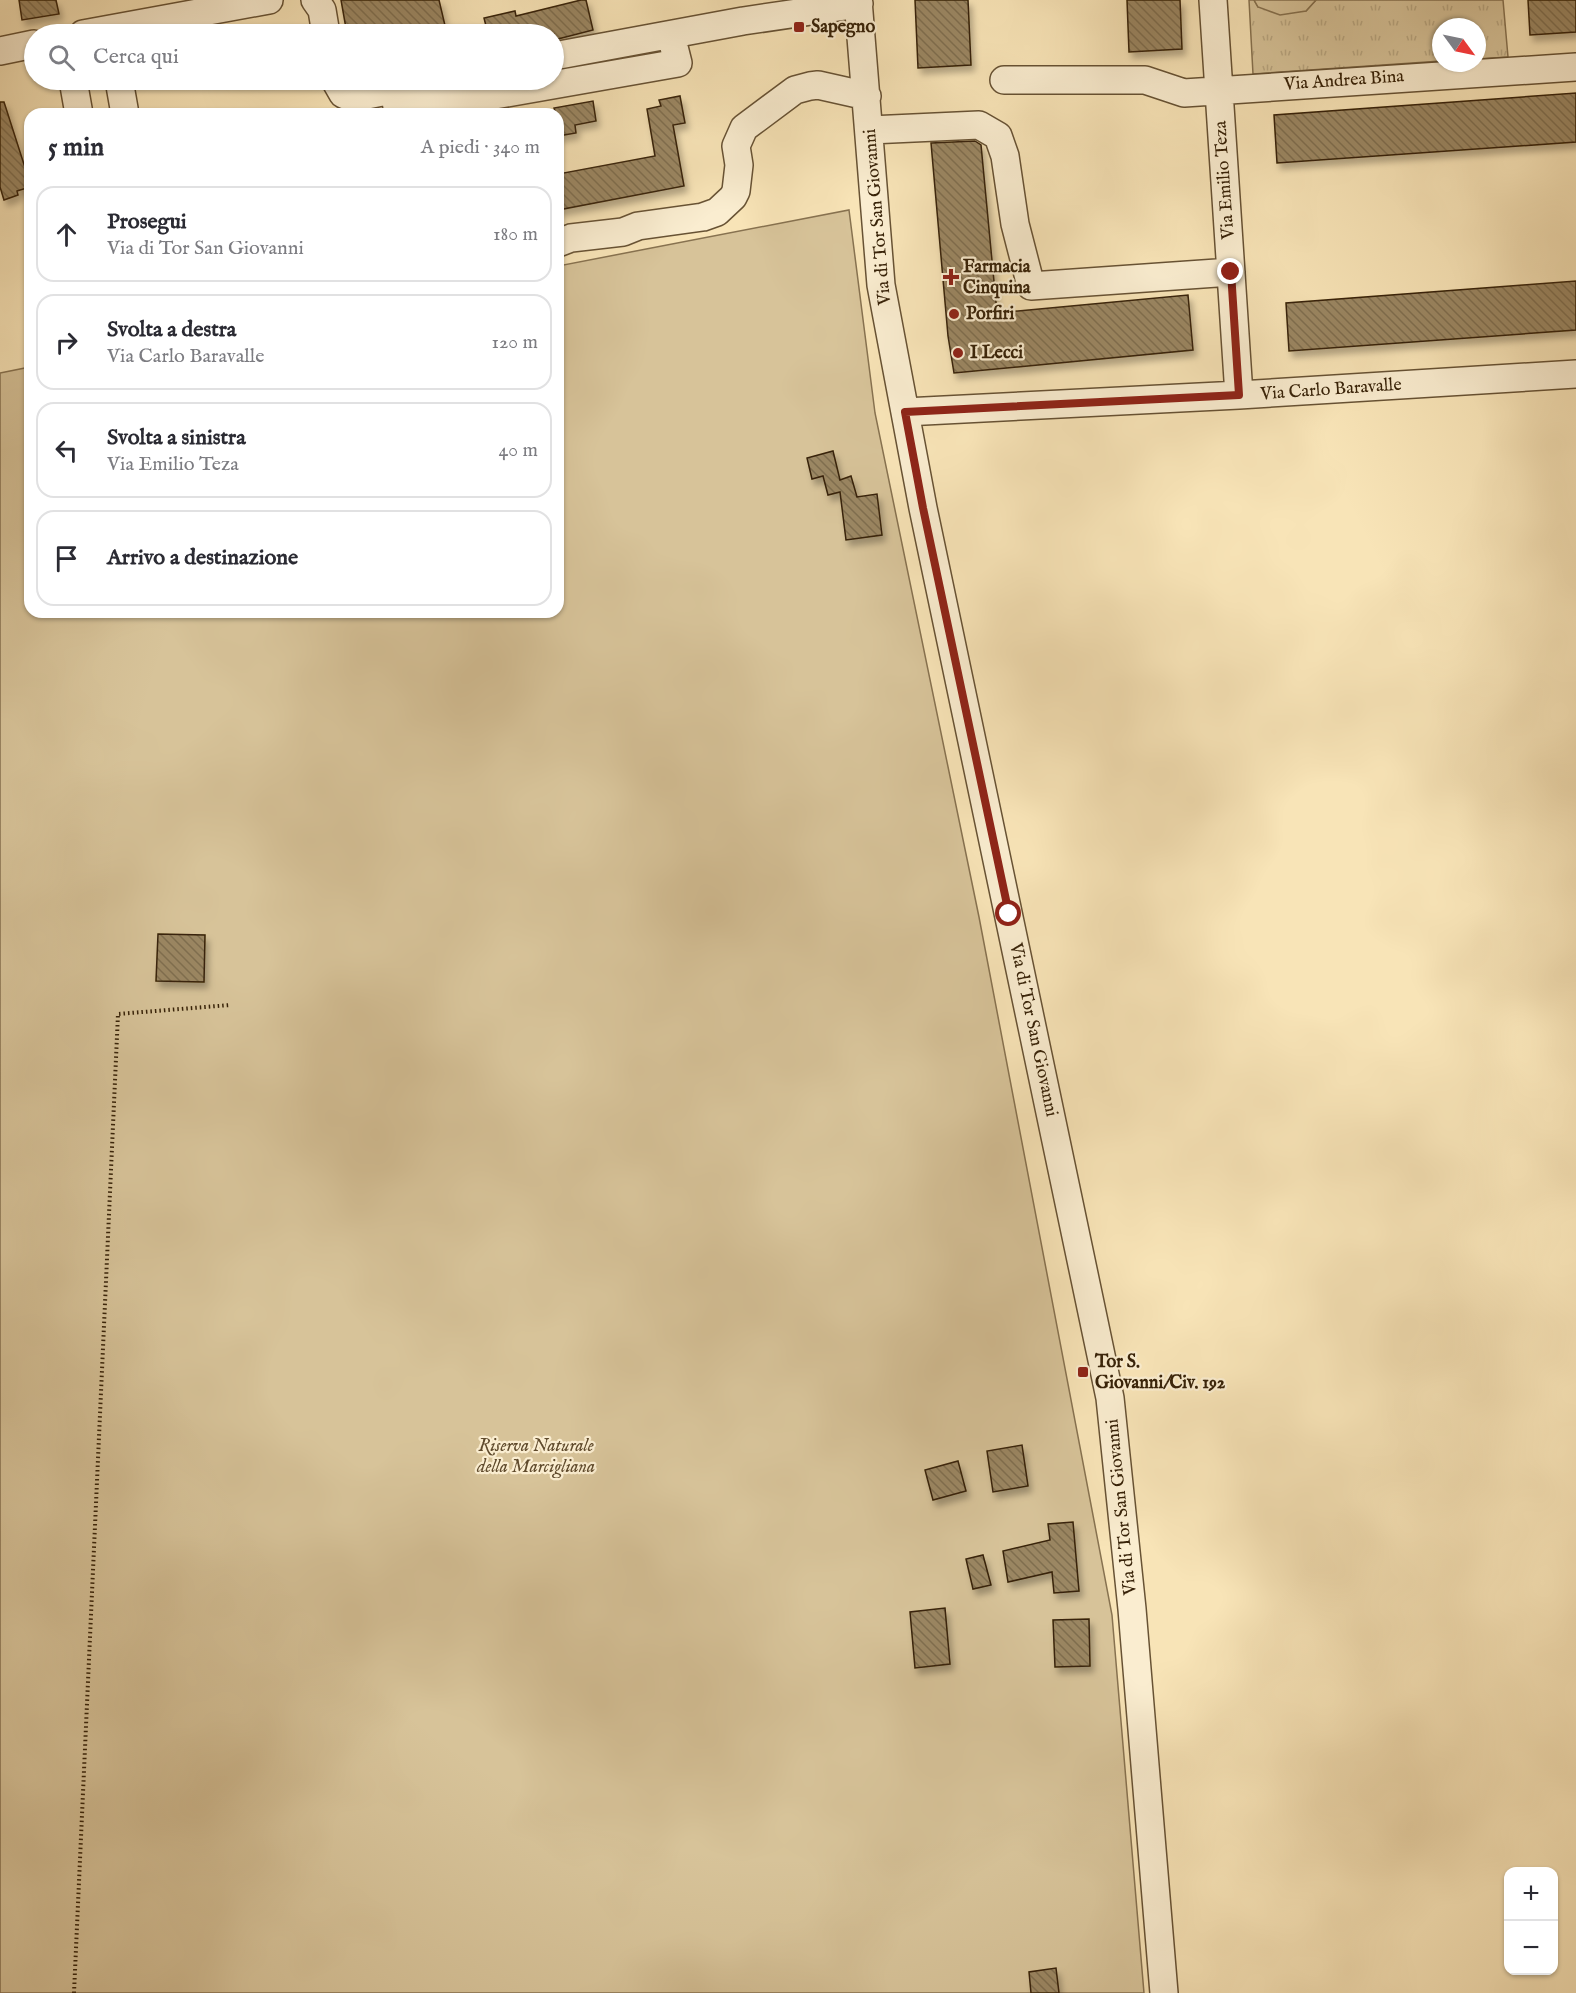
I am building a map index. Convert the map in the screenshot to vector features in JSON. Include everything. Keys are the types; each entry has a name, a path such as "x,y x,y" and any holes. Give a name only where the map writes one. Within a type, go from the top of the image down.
{"street":[{"path":"150,24 269,0"},
{"path":"315,0 322,10 324,24"},
{"name":"Via Emilio Teza","path":"1213,0 1239,395"},
{"path":"564,54 859,2"},
{"name":"Via di Tor San Giovanni","path":"859,2 881,285 923,508 1110,1398 1132,1609 1164,1993"},
{"path":"564,83 678,63 671,35"},
{"path":"0,51 24,46"},
{"name":"Via Andrea Bina","path":"1004,80 1145,80 1184,93 1576,67"},
{"path":"564,241 623,232 638,226 703,217 717,212 733,197 736,191 739,172 736,146 744,128 795,90 810,86 818,85 867,96"},
{"path":"75,90 78,108"},
{"path":"121,90 124,108"},
{"path":"341,90 343,94 352,98 394,90 397,108"},
{"path":"421,108 524,90"},
{"path":"870,130 979,125 998,136 1005,156 1015,224 1031,286 1231,272"},
{"name":"Via Carlo Baravalle","path":"905,412 1239,395 1576,374"}],"path":[{"path":"74,1993 118,1014 230,1005"}],"green space":[{"path":"1249,0 1254,0 1258,7 1306,11 1316,0 1503,0 1508,57 1486,58 1486,18 1432,18 1432,62 1253,74"},
{"path":"1254,0 1316,0 1306,11 1280,15 1258,7"},
{"name":"Riserva Naturale della Marcigliana","path":"849,210 875,413 979,917 1112,1615 1144,1993 0,1993 0,373 24,368 24,618 564,618 564,265"}],"building":[{"path":"19,0 56,0 59,14 22,20"},
{"path":"341,0 439,0 445,24 345,24"},
{"path":"586,0 593,30 564,37 564,24 486,24 484,18 515,11 516,16"},
{"path":"915,0 968,0 971,65 918,68"},
{"path":"1127,0 1180,0 1182,49 1129,52"},
{"path":"1528,0 1576,0 1576,32 1530,35"},
{"path":"1576,93 1576,142 1277,163 1274,115"},
{"path":"680,96 685,123 673,125 684,186 564,209 564,173 655,156 647,109 661,106 659,100"},
{"path":"593,101 596,121 575,125 576,133 564,135 564,108 554,108"},
{"path":"0,102 4,102 24,164 24,189 17,191 18,195 4,200 0,187"},
{"path":"975,141 981,145 997,313 1188,295 1193,350 954,373 948,336 931,143"},
{"path":"1576,281 1576,330 1289,351 1286,303"},
{"path":"833,451 840,480 851,476 857,497 877,494 882,535 846,540 840,492 828,495 823,476 812,479 807,458"},
{"path":"158,934 205,935 204,982 156,981"},
{"path":"1022,1445 1028,1486 993,1492 987,1451"},
{"path":"958,1461 966,1491 933,1500 925,1470"},
{"path":"1073,1522 1079,1591 1054,1593 1052,1572 1008,1582 1003,1551 1050,1540 1048,1524"},
{"path":"983,1555 991,1585 973,1589 966,1559"},
{"path":"945,1608 950,1664 915,1668 910,1612"},
{"path":"1089,1619 1090,1666 1055,1667 1053,1620"},
{"path":"1056,1968 1059,1993 1031,1993 1029,1972"}],"place":[{"name":"Sapegno","path":"799,27"},
{"name":"Farmacia Cinquina","path":"951,277"},
{"name":"Porfiri","path":"954,314"},
{"name":"I Lecci","path":"958,353"},
{"name":"Tor S. Giovanni/Civ. 192","path":"1083,1372"}],"route":[{"path":"1009,914 923,508 905,412 1239,395 1231,272"}]}
